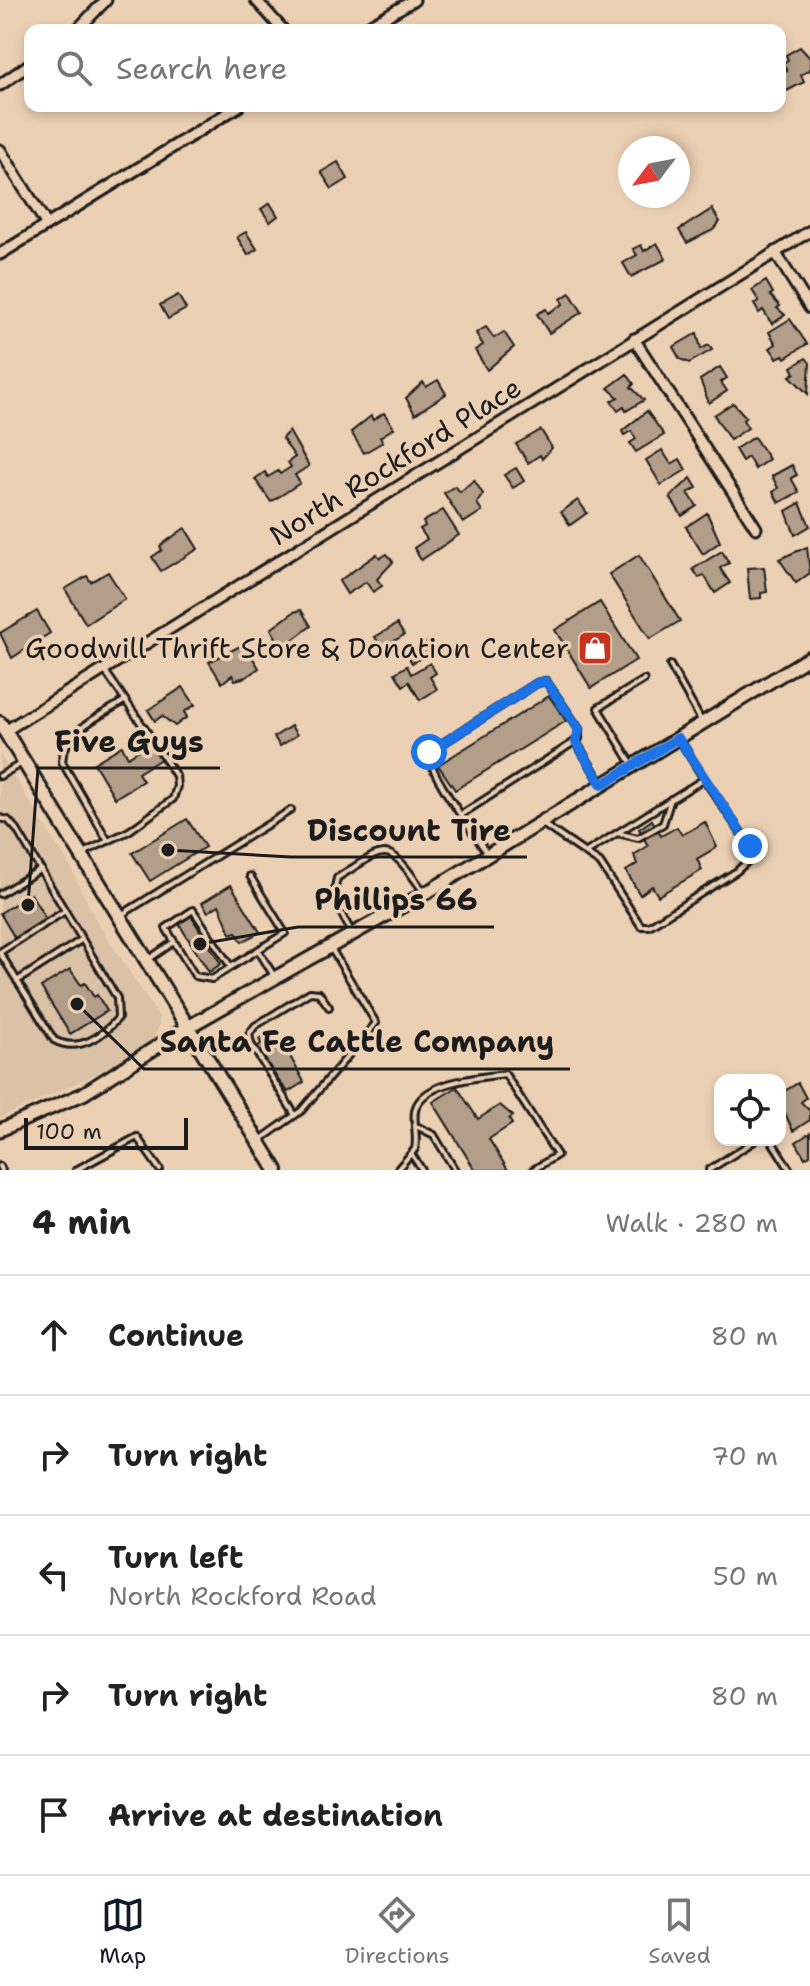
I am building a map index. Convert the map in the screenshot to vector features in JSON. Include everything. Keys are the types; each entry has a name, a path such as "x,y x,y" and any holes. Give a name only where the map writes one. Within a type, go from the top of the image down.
{"main road":[{"path":"3,727 276,1170"}],"street":[{"path":"83,24 106,0"},
{"path":"256,0 278,24"},
{"path":"372,24 414,0"},
{"path":"0,85 24,68"},
{"path":"0,254 229,112"},
{"path":"0,150 47,225"},
{"name":"North Rockford Place","path":"3,727 104,669 810,231"},
{"path":"775,252 810,308"},
{"path":"634,339 756,528"},
{"path":"0,1130 83,1094 188,1027 425,893 810,657"}],"lane":[{"path":"670,665 703,723"},
{"path":"81,854 129,831 173,799 177,786 176,776 104,669"},
{"path":"634,766 598,708 644,680"},
{"path":"488,855 431,764 428,758 432,748 542,681 550,684 579,729 576,742 602,785"},
{"path":"108,841 62,762 62,750 78,731 124,701"},
{"path":"540,823 600,863 641,926 649,926 750,859 750,846 678,738"},
{"path":"462,814 576,742"},
{"path":"0,776 24,761"},
{"path":"585,853 704,779"},
{"path":"617,833 638,838 663,824 671,799"},
{"path":"119,916 291,810"},
{"path":"0,818 8,820 17,830 41,869 65,911 120,1009 118,1018 97,1036 73,1046 54,1040 0,952 65,911"},
{"path":"353,934 336,903 333,891 337,878 379,852 391,852 400,858 425,893"},
{"path":"0,894 41,869"},
{"path":"231,967 193,910 166,928 195,976 212,979 285,933 250,876"},
{"path":"17,981 81,940"},
{"path":"147,960 174,942"},
{"path":"258,1142 295,1115 376,1023 330,947"},
{"path":"258,950 276,978"},
{"path":"295,1115 251,1044 249,1034 255,1026 310,992 319,993 329,1007"},
{"path":"397,1170 412,1155 415,1109 419,1102 450,1081 505,1074 557,1155 533,1170"},
{"path":"416,1126 434,1135 455,1170"},
{"path":"76,1170 137,1137 160,1170"},
{"path":"709,1170 747,1146"},
{"path":"775,1146 790,1170"},
{"path":"412,1155 422,1170"}],"shaded area":[{"path":"0,754 71,868 94,917 159,1017 159,1025 153,1041 98,1073 0,1118"}],"building":[{"path":"800,47 810,58 810,70 801,75 804,82 786,91 788,60 786,55"},
{"path":"338,162 348,179 332,189 321,172"},
{"path":"270,203 278,216 270,222 261,209"},
{"path":"712,209 720,222 713,230 687,243 679,230"},
{"path":"246,232 257,249 248,255 237,237"},
{"path":"657,243 666,259 631,277 623,263 637,255 633,249 641,245 644,251"},
{"path":"766,281 773,293 770,295 780,306 777,308 785,315 772,324 763,310 759,313 754,304 759,301 752,290"},
{"path":"570,293 582,312 549,333 537,314 546,309 548,313 563,304 561,299"},
{"path":"178,295 186,309 168,319 160,305"},
{"path":"790,319 807,344 785,358 783,355 777,358 770,348 776,344 769,332"},
{"path":"486,327 494,338 504,332 514,347 487,370 475,350 483,345 476,333"},
{"path":"697,333 701,349 709,345 712,350 689,363 680,359 673,347"},
{"path":"806,358 810,363 808,394 790,376 795,373 792,367"},
{"path":"720,367 727,378 721,382 727,391 709,403 700,380"},
{"path":"627,374 634,384 631,387 644,400 626,411 624,407 618,411 611,401 618,397 608,388"},
{"path":"438,380 446,394 415,414 406,398 423,382 426,387"},
{"path":"733,403 746,417 743,420 748,428 730,440 714,415"},
{"path":"647,411 664,435 636,452 630,443 636,439 631,431 624,435 622,431"},
{"path":"384,413 394,428 380,437 383,442 364,453 351,432 371,416 373,420"},
{"path":"541,430 552,448 542,459 540,455 528,463 516,444"},
{"path":"289,431 309,466 295,475 300,483 271,502 255,479 265,472 268,477 291,467 288,462 295,457 282,438"},
{"path":"754,437 769,459 755,469 748,457 742,461 735,449"},
{"path":"662,450 671,464 680,459 686,470 661,485 646,460"},
{"path":"792,465 797,475 791,478 799,492 779,503 773,492 778,488 772,476"},
{"path":"516,468 524,481 513,488 504,475"},
{"path":"691,478 697,488 688,493 697,506 682,516 670,497"},
{"path":"474,480 483,494 477,503 482,511 463,523 444,493 455,486 460,492"},
{"path":"578,500 587,513 570,525 561,512"},
{"path":"800,503 810,526 795,535 786,511"},
{"path":"443,510 459,535 421,560 414,548 427,539 420,529 425,526 423,522"},
{"path":"707,513 720,542 703,554 686,527"},
{"path":"185,528 198,549 161,571 152,557 162,550 160,546"},
{"path":"807,547 810,573 796,583 779,559"},
{"path":"722,551 729,563 720,568 730,583 715,593 704,575 699,578 693,569"},
{"path":"377,554 380,558 387,554 393,562 377,579 382,586 373,592 366,582 347,594 339,581"},
{"path":"639,555 680,621 650,639 609,574"},
{"path":"764,567 767,592 761,593 761,598 750,599 747,568"},
{"path":"108,572 125,599 86,624 65,589 87,576 91,582"},
{"path":"600,602 636,660 591,688 555,630"},
{"path":"301,610 311,626 282,648 271,629"},
{"path":"37,611 50,633 12,658 0,633"},
{"path":"397,624 404,635 382,648 375,637"},
{"path":"431,640 436,649 412,663 407,654"},
{"path":"244,644 259,668 235,680 232,675 222,683 209,662"},
{"path":"430,663 436,673 430,677 437,689 420,700 409,682 403,686 395,673 407,666 411,674"},
{"path":"183,687 195,705 184,712 187,717 175,726 162,716 155,721 148,710"},
{"path":"549,696 566,721 455,790 438,765"},
{"path":"291,726 297,735 280,746 274,737"},
{"path":"151,742 161,759 138,773 143,781 115,798 94,763 122,746 128,757"},
{"path":"187,819 205,847 150,881 132,853"},
{"path":"652,820 661,836 677,827 682,835 705,822 717,847 697,859 702,870 658,896 652,886 640,895 626,871 637,864 634,855 648,846 639,829"},
{"path":"231,885 260,932 242,942 236,932 231,934 219,905 208,912 202,903"},
{"path":"31,894 47,921 16,940 0,913"},
{"path":"191,916 221,964 209,972 179,924"},
{"path":"70,969 81,985 85,983 94,997 97,995 107,1011 70,1034 41,987"},
{"path":"268,1033 281,1047 284,1045 304,1082 288,1092 270,1071 257,1047 261,1044 259,1039"},
{"path":"798,1083 806,1098 801,1102 810,1111 810,1120 793,1131 786,1115 786,1090"},
{"path":"457,1087 478,1119 500,1105 513,1116 509,1119 512,1124 489,1139 508,1170 475,1170 433,1102"},
{"path":"810,1133 810,1155 805,1158 796,1142"}],"place":[{"name":"Goodwill Thrift Store & Donation Center","path":"595,648"},
{"name":"Discount Tire","path":"168,850"},
{"name":"Five Guys","path":"28,905"},
{"name":"Phillips 66","path":"200,944"},
{"name":"Santa Fe Cattle Company","path":"77,1004"}],"route":[{"path":"429,752 537,683 546,681 579,729 576,742 602,785 678,738 750,846"}]}
